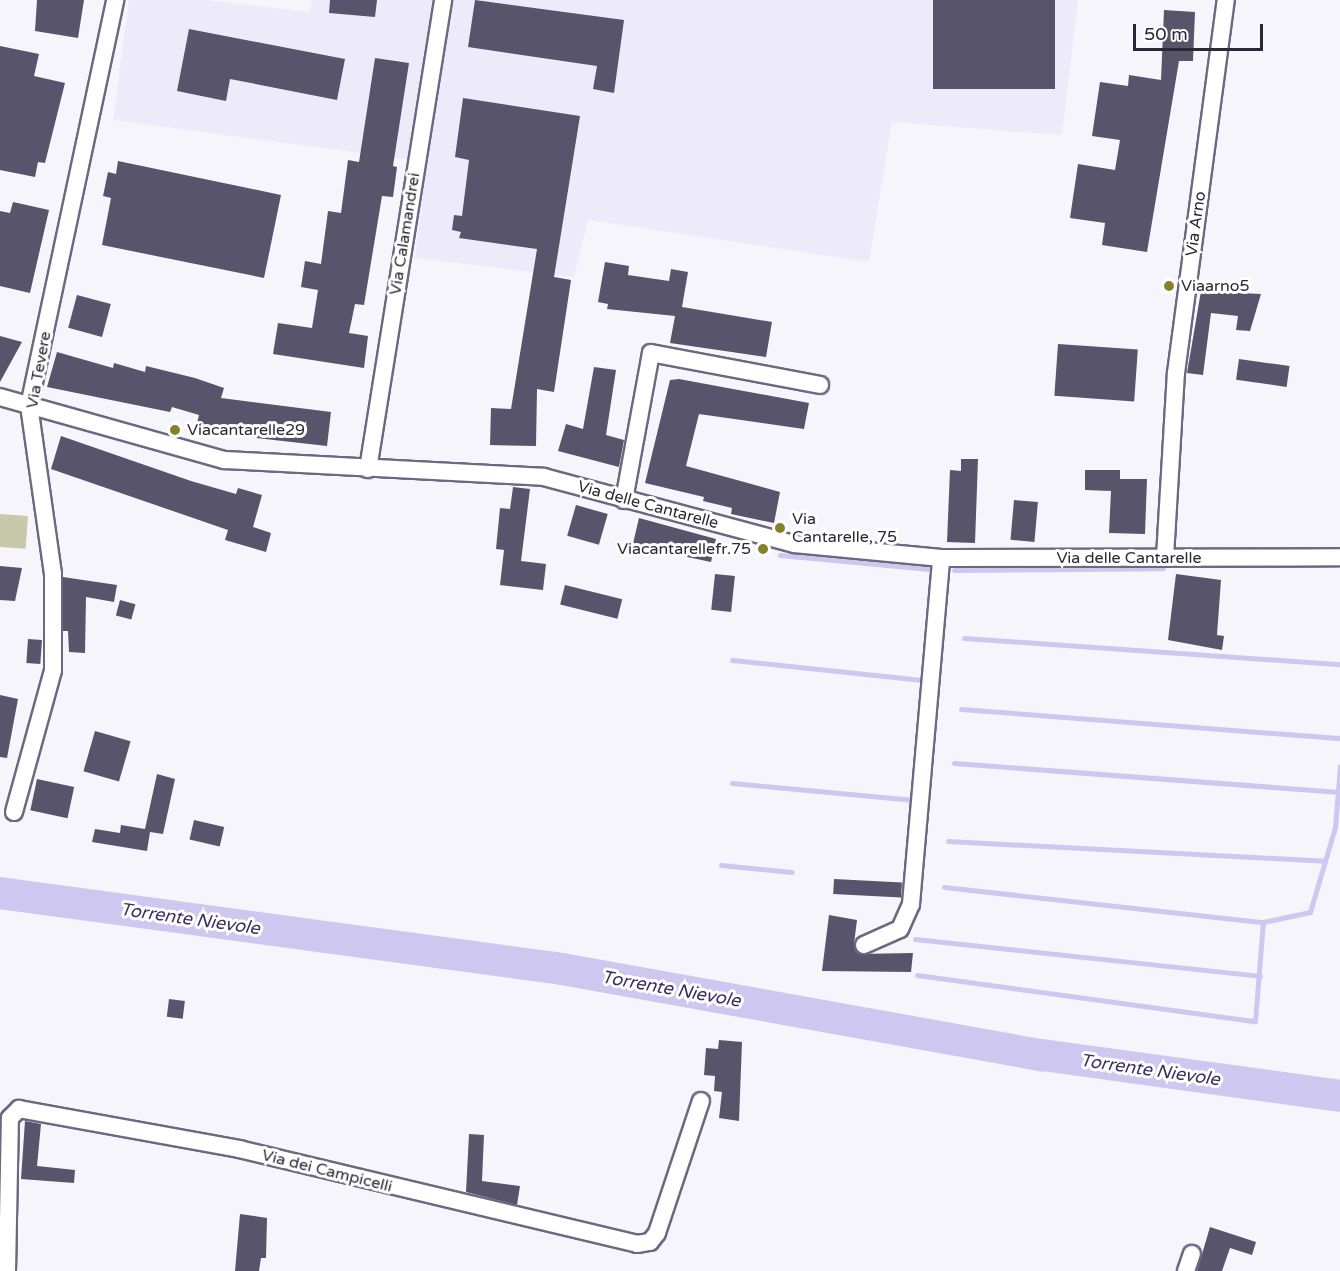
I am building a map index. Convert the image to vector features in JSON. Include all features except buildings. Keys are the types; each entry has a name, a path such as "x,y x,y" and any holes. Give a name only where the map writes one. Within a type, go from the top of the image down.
{"street":[{"name":"Via Tevere","path":"14,812 53,670 53,574 29,405 115,0"},
{"name":"Via Calamandrei","path":"368,469 443,0"},
{"name":"Via Arno","path":"1165,557 1176,373 1226,0"},
{"path":"624,500 651,353 820,385"},
{"name":"Via delle Cantarelle","path":"0,397 224,460 544,477 794,544 941,558 1340,557"},
{"path":"864,945 900,930 911,904 941,558"},
{"name":"Via dei Campicelli","path":"7,1271 10,1118 19,1109 239,1149 637,1244 650,1242 657,1233 700,1101"},
{"path":"1185,1271 1192,1254"}],"shaded area":[{"path":"129,0 206,0 310,12 312,0 1078,0 1062,135 892,122 869,262 588,220 574,277 415,258 427,162 113,120"}],"green space":[{"path":"0,514 28,516 26,549 0,547"}],"waterway":[{"path":"780,555 929,569"},
{"path":"954,570 1163,568"},
{"path":"964,638 1340,664"},
{"path":"732,660 922,680"},
{"path":"961,709 1340,738"},
{"path":"954,763 1336,792"},
{"path":"917,975 1255,1021 1263,922 1310,912 1335,827 1340,766"},
{"path":"732,783 914,800"},
{"path":"948,841 1324,861"},
{"path":"721,865 792,872"},
{"path":"944,887 1263,922"},
{"name":"Torrente Nievole","path":"0,893 562,969 1042,1055 1340,1096"},
{"path":"915,939 1260,976"}],"place":[{"name":"Viaarno5","path":"1169,286"},
{"name":"Viacantarelle29","path":"175,430"},
{"name":"Via Cantarelle, 75","path":"780,528"},
{"name":"Viacantarellefr.75","path":"763,549"}]}
